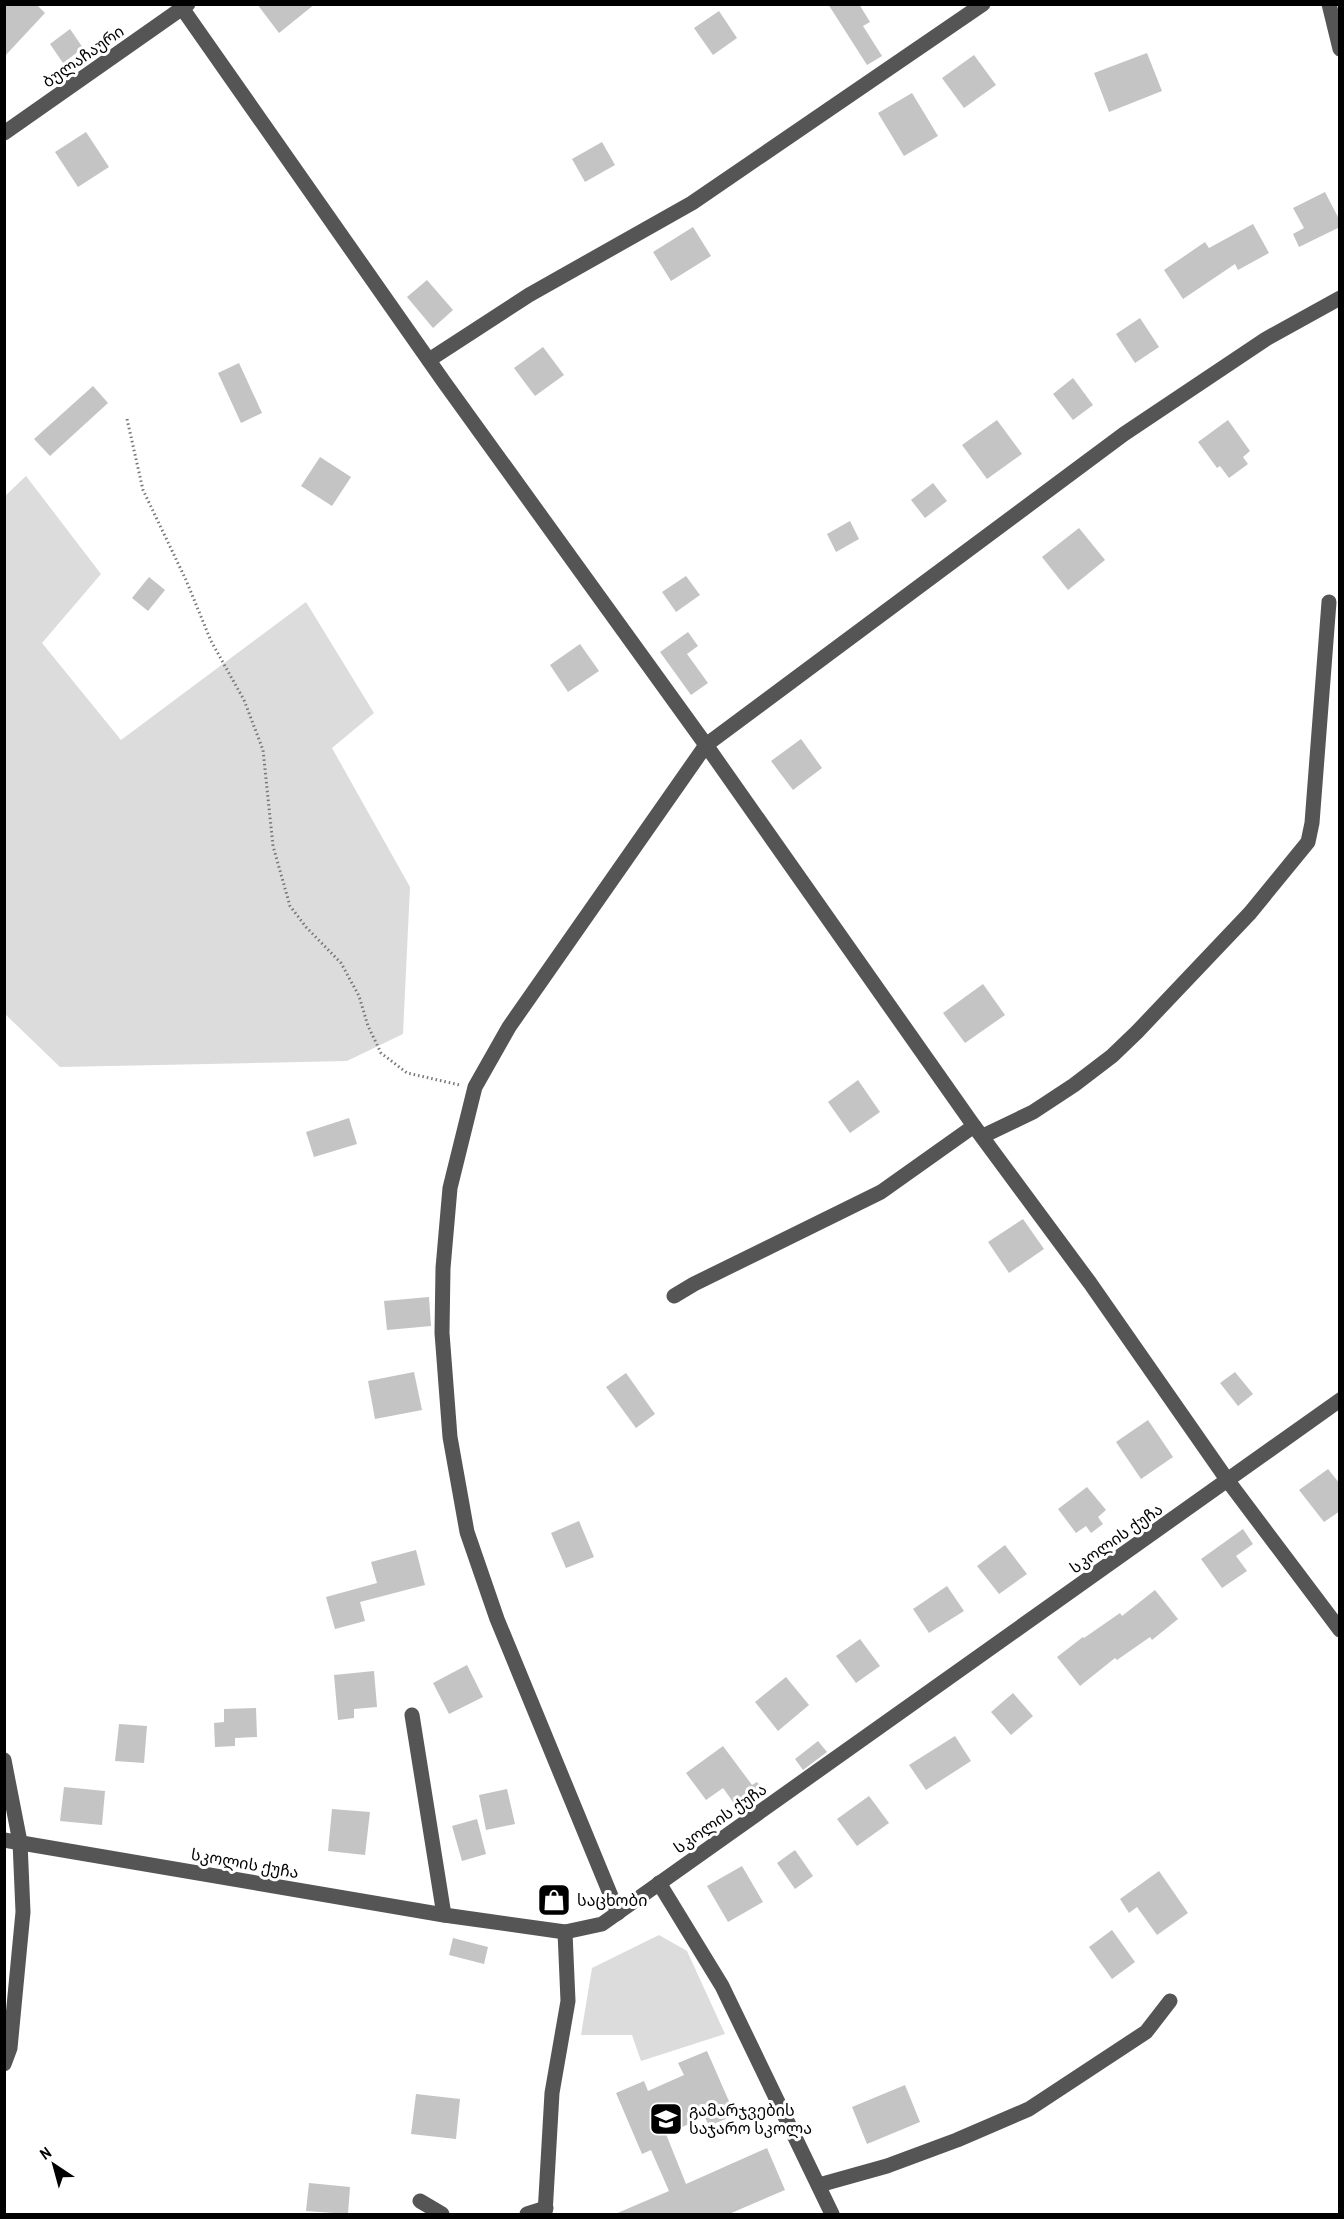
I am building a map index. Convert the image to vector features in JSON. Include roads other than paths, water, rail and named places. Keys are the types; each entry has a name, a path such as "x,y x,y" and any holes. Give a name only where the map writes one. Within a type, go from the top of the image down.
{"street":[{"path":"429,360 529,295 692,203 983,4"},
{"path":"1329,4 1340,49"},
{"path":"185,6 429,360 1090,1283 1228,1481 1340,1630"},
{"name":"ბულაჩაური","path":"4,133 185,6"},
{"path":"618,1913 497,1619 467,1532 450,1437 442,1333 443,1268 450,1188 476,1087 509,1027 706,745 1124,434 1266,339 1340,298"},
{"path":"674,1296 881,1192 979,1131 1032,1112 1074,1085 1112,1056 1250,913 1308,842 1312,823 1329,602"},
{"name":"სკოლის ქუჩა","path":"12,1841 444,1915 565,1932 602,1924 1340,1400"},
{"path":"412,1715 444,1915"},
{"path":"4,1760 12,1841 23,1912 10,2048 4,2064"},
{"path":"659,1883 722,1986 832,2214"},
{"path":"527,2214 545,2211 552,2093 568,2001 565,1932"},
{"path":"819,2185 957,2140 1029,2109 1146,2032 1170,2001"},
{"path":"420,2201 442,2214"}],"place":[{"name":"საცხობი","path":"554,1900"},
{"name":"გამარჯვების საჯარო სკოლა","path":"666,2119"}]}
